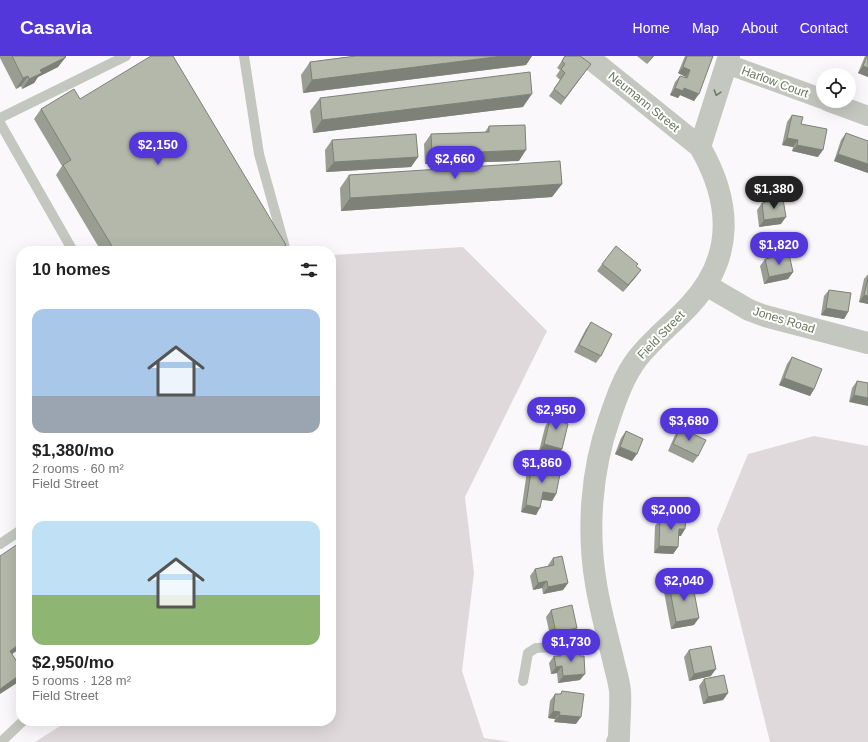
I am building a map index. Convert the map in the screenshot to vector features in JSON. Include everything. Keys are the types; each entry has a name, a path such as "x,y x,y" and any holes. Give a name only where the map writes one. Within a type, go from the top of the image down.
{"street":[{"name":"Neumann Street","path":"587,56 700,147"},
{"path":"700,147 728,60"},
{"name":"Harlow Court","path":"728,60 816,96"},
{"path":"846,108 868,116"},
{"name":"Field Street","path":"617,742 619,739 620,690 596,584 591,531 596,469 601,446 619,393 636,360 665,328 691,304 706,286 718,261 723,241 724,219 719,190 712,168 700,147"},
{"name":"Jones Road","path":"706,286 749,310 765,316 868,343"}],"lane":[{"path":"0,118 126,56"},
{"path":"244,56 259,154 285,246"},
{"path":"0,123 70,246"},
{"path":"0,544 16,533"},
{"path":"523,681 528,654 536,648 609,644"},
{"path":"1,742 18,726"}],"shaded area":[{"path":"463,247 547,331 465,497 474,573 462,671 484,738 512,742 35,742 60,726 336,726 336,255"},
{"path":"814,436 868,446 868,742 770,742 717,529 748,454"}],"building":[{"path":"12,56 66,57 40,70 42,73 29,79 28,76 23,78"},
{"path":"151,56 173,56 286,245 112,246 63,165 71,160 41,109 74,89 80,99"},
{"path":"356,56 503,56 312,80 310,62"},
{"path":"565,56 580,56 591,64 565,98 554,89 565,73 561,69 565,64 562,61"},
{"path":"687,56 713,56 699,94 684,88 683,91 675,88 680,76 687,78 690,70 683,67"},
{"path":"868,56 868,68 863,66"},
{"path":"530,72 532,94 322,120 320,98"},
{"path":"792,115 803,117 801,124 827,129 823,150 797,145 798,140 787,138"},
{"path":"525,125 526,150 432,154 431,134 489,132 489,126"},
{"path":"846,133 868,141 868,164 838,154"},
{"path":"416,134 418,157 334,162 332,140"},
{"path":"560,161 562,184 350,198 349,175"},
{"path":"783,199 786,217 764,220 762,203"},
{"path":"616,246 638,264 636,266 641,270 628,285 602,264"},
{"path":"789,254 793,272 769,277 765,259"},
{"path":"868,278 868,296 864,295"},
{"path":"829,290 851,293 848,312 826,308"},
{"path":"591,322 612,334 601,356 579,345"},
{"path":"792,357 822,369 814,389 784,378"},
{"path":"857,381 868,383 868,398 854,395"},
{"path":"555,408 563,411 560,421 568,424 562,449 544,444 550,420 552,419"},
{"path":"680,428 706,440 698,456 673,444"},
{"path":"626,431 643,439 637,454 620,447"},
{"path":"532,464 561,469 556,494 543,492 540,508 526,505"},
{"path":"668,516 686,517 685,529 679,529 678,547 659,546 660,519 667,520"},
{"path":"16,545 16,647 10,651 16,660 16,678 0,689 0,556"},
{"path":"562,556 568,583 548,587 547,581 538,583 535,569 554,565 553,558"},
{"path":"692,581 699,618 676,622 669,585"},
{"path":"572,605 577,628 556,633 551,610"},
{"path":"711,646 716,669 694,674 689,650"},
{"path":"580,649 580,656 584,656 585,674 563,676 562,666 556,667 554,656 561,656 560,651"},
{"path":"724,675 728,693 708,697 704,679"},
{"path":"562,691 584,694 581,717 559,715 560,712 553,711 555,694 561,694"}]}
